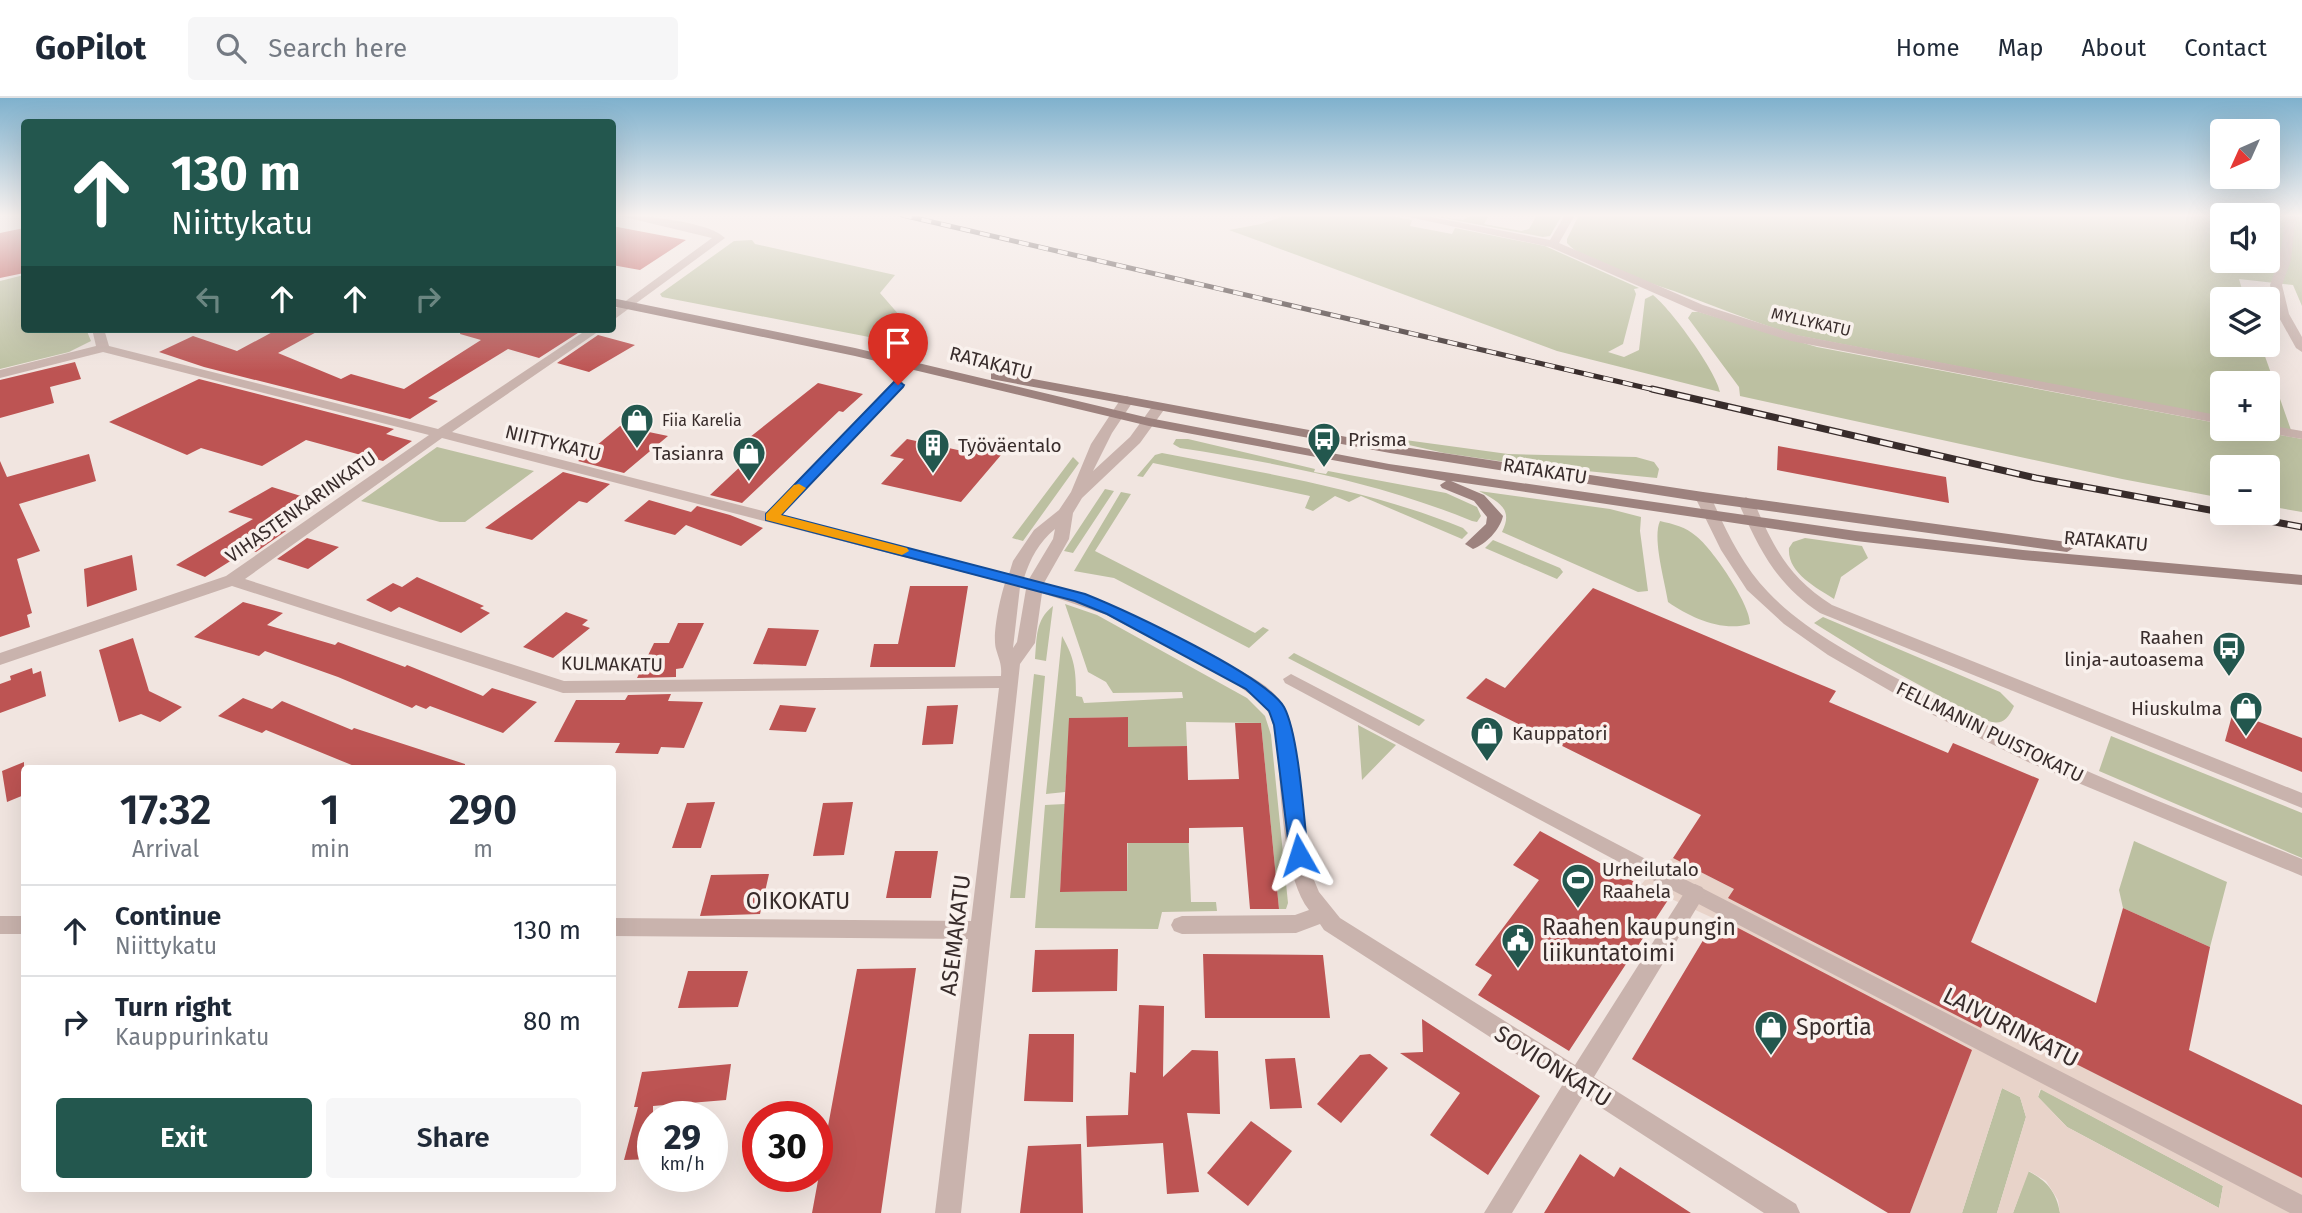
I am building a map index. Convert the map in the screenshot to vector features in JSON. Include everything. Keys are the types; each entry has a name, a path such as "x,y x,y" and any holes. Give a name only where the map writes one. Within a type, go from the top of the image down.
{"main road":[{"name":"RATAKATU","path":"616,303 855,352 1390,449 1703,497 2239,573"},
{"name":"RATAKATU","path":"855,352 1116,415 1356,463 1755,522 2023,555 2302,580"},
{"path":"1356,463 1462,489 1479,498 1495,516 1493,525 1474,544"}],"street":[{"path":"616,314 681,267"},
{"name":"MYLLYKATU","path":"1605,267 1663,293 1785,336 2210,418"},
{"path":"2282,267 2276,285 2283,314 2302,348"},
{"path":"0,374 103,348 99,333"},
{"name":"VIHASTENKARINKATU","path":"0,659 232,580 438,435 590,333"},
{"name":"NIITTYKATU","path":"103,348 1013,580 1080,598 1113,611 1252,685 1270,700 1280,717 1285,736 1301,873 1310,896 1322,914"},
{"path":"771,517 898,385"},
{"name":"ASEMAKATU","path":"948,1213 1010,673 1003,648 1013,580 1021,561 1040,533 1065,513 1076,495 1088,460 1126,400"},
{"name":"ASEMAKATU","path":"1076,495 1135,440 1160,407"},
{"path":"2280,431 2302,435"},
{"name":"FELLMANIN PUISTOKATU","path":"1703,497 1724,545 1762,595 1792,622 1854,663 1953,718 2026,753 2302,868"},
{"path":"1746,502 1782,575 1803,594 1826,609 2302,801"},
{"name":"ASEMAKATU","path":"1010,673 1026,643 1035,586 1061,539 1065,513"},
{"name":"KULMAKATU","path":"232,580 563,687 1010,673"},
{"name":"LAIVURINKATU","path":"1291,679 1695,893 2302,1207"},
{"path":"1497,1213 1580,1083 1695,893"},
{"path":"1182,925 1296,924 1322,914"},
{"name":"SOVIONKATU","path":"1322,914 1341,932 1787,1213"},
{"path":"0,925 21,925"},
{"name":"OIKOKATU","path":"616,927 936,928 982,931"}],"green space":[{"path":"698,267 859,267 895,275 880,293 907,324 900,343 662,297 660,294"},
{"path":"1329,267 1592,267 1639,288 1634,289 1636,294 1623,344 1608,352 1624,357 1639,350 1645,299 1653,295 1692,341 1717,382 1720,392 1557,351"},
{"path":"1607,267 2210,267 2210,273 2280,273 2280,267 2302,267 2302,306 2293,285 2239,279 2241,287 2210,287 2210,357 2265,357 2270,371 2210,371 2210,415 1795,335"},
{"path":"21,276 21,333 88,333 91,341 69,352 0,369 0,281"},
{"path":"1692,312 1699,312 1817,347 2210,422 2210,441 2280,441 2280,435 2302,439 2302,512 2280,508 2280,455 2210,455 2210,496 1740,396 1739,387 1688,318"},
{"path":"2280,399 2291,430 2280,428"},
{"path":"1361,434 1508,454 1636,457 1654,462 1659,469 1657,478 1526,465 1444,453"},
{"path":"1176,439 1188,439 1315,469 1314,472 1326,474 1328,471 1446,493 1477,507 1481,516 1477,522 1472,521 1365,485 1254,460 1180,448 1173,444"},
{"path":"437,447 534,471 465,522 440,522 361,501"},
{"path":"1162,453 1352,492 1427,514 1463,528 1468,533 1462,539 1361,496 1349,502 1335,496 1313,511 1305,508 1310,496 1153,463 1143,477 1137,476 1155,455"},
{"path":"1073,457 1079,463 1023,541 1012,538"},
{"path":"1105,489 1114,491 1073,553 1064,551"},
{"path":"1479,491 1610,509 1641,517 1640,531 1648,591 1638,592 1502,532 1505,511 1498,502"},
{"path":"1121,492 1131,494 1095,551 1255,633 1263,627 1269,630 1249,648 1114,578 1074,571"},
{"path":"1660,521 1684,528 1703,542 1738,591 1749,615 1750,624 1718,625 1668,602 1658,549"},
{"path":"1805,538 1862,546 1868,558 1841,577 1834,599 1811,584 1793,565 1789,548 1793,542"},
{"path":"1493,540 1560,568 1563,572 1557,579 1485,548"},
{"path":"1065,604 1097,615 1247,698 1265,716 1271,735 1288,903 1286,909 1279,909 1261,723 1186,722 1187,746 1166,747 1128,793 1128,717 1070,718 1065,792 1046,794 1062,636 1074,665 1076,696 1082,697 1084,703 1183,698 1182,692 1113,693 1106,682 1088,672"},
{"path":"1053,606 1046,661 1035,659 1040,623"},
{"path":"1823,617 2000,692 2014,706 2002,722 1982,719 1875,661 1814,623"},
{"path":"1294,653 1425,720 1419,726 1288,658"},
{"path":"1034,674 1045,676 1025,898 1010,898"},
{"path":"1358,725 1396,745 1362,780"},
{"path":"2111,736 2302,813 2302,858 2099,771"},
{"path":"1065,804 1060,892 1127,891 1128,804 1188,828 1191,902 1216,902 1217,911 1162,912 1158,929 1035,928 1045,805"},
{"path":"2134,841 2227,882 2210,947 2123,908 2119,890"},
{"path":"2002,1088 2020,1097 2026,1117 1997,1213 1962,1213"},
{"path":"2041,1089 2223,1186 2219,1208 2067,1127 2038,1097"},
{"path":"2028,1171 2050,1188 2060,1213 2013,1213"}],"shaded area":[{"path":"1673,858 2302,1178 2302,1213 2060,1213 2058,1200 2046,1181 2029,1171 2013,1213 1997,1213 2026,1117 2020,1097 2002,1088 1962,1213 1910,1213 1970,1055 1715,919 1641,885 1652,871","holes":["2040,1089 2223,1186 2219,1208 2067,1127 2038,1097"]}],"building":[{"path":"0,267 21,267 21,274 0,278"},
{"path":"623,267 645,267 640,270"},
{"path":"271,333 315,333 278,353 341,379 351,374 404,389 481,340 460,333 578,333 539,358 508,349 428,398 438,401 410,419 204,367 159,352 193,336 237,351"},
{"path":"598,335 635,345 589,372 557,363"},
{"path":"75,362 81,379 50,387 54,403 0,418 0,380"},
{"path":"199,379 394,429 386,434 412,441 383,461 306,440 262,466 201,448 187,455 109,422"},
{"path":"818,383 863,394 843,412 839,411 742,503 710,495 759,449 740,445"},
{"path":"620,426 668,436 624,473 578,461"},
{"name":"Työväentalo","path":"907,439 967,452 976,441 1007,448 961,502 881,484 904,459 890,456"},
{"path":"1778,446 1946,477 1949,503 1777,470"},
{"path":"89,454 96,481 19,504 40,551 17,559 32,613 27,615 30,627 0,637 0,461 7,477"},
{"path":"563,472 610,484 587,503 579,501 532,540 485,528"},
{"path":"272,487 320,502 279,529 286,531 256,552 248,550 205,577 176,565 253,519 228,512"},
{"path":"649,500 691,512 697,506 763,528 741,546 686,525 675,535 624,521"},
{"path":"307,538 339,547 308,569 277,559"},
{"path":"132,555 137,590 87,607 84,569"},
{"path":"417,577 484,606 480,608 490,613 461,633 399,607 391,612 366,600 393,583 402,587"},
{"path":"910,586 968,586 955,667 870,667 874,644 898,644"},
{"path":"1593,588 1836,691 1829,702 1948,753 1953,743 2039,779 1971,942 2096,1003 2123,908 2210,947 2189,1050 2302,1105 2302,1178 1985,1018 1981,1028 1728,898 1734,889 1673,858 1701,815 1466,698 1486,678 1505,688"},
{"path":"243,602 283,613 267,625 335,645 338,642 405,667 407,665 483,696 492,688 537,702 503,733 430,706 426,709 416,705 412,708 338,677 265,651 259,656 194,637"},
{"path":"566,612 588,620 582,625 590,628 553,658 523,647"},
{"path":"678,623 704,623 683,668 676,669 676,677 637,678 654,643 669,643"},
{"path":"768,628 819,630 806,666 753,664"},
{"path":"133,638 149,691 182,707 160,722 141,714 119,722 99,650"},
{"path":"32,668 33,674 41,671 46,696 0,713 0,684 11,680 10,676"},
{"path":"671,694 668,701 703,702 684,748 661,747 658,754 615,753 620,743 554,742 576,700 625,700 628,695"},
{"path":"243,698 272,709 282,701 352,730 354,728 465,765 352,765 266,730 262,733 218,716"},
{"path":"780,705 816,708 806,732 769,730"},
{"path":"958,705 953,744 922,745 927,706"},
{"path":"2233,712 2302,738 2302,772 2225,741"},
{"path":"1128,717 1128,747 1187,746 1188,780 1239,779 1235,723 1261,723 1279,909 1250,909 1243,827 1189,828 1189,843 1127,843 1127,891 1060,892 1069,718"},
{"path":"24,762 24,765 21,765 21,796 7,802 2,771"},
{"path":"715,802 701,848 672,848 687,803"},
{"path":"853,802 844,855 813,856 823,803"},
{"path":"1540,831 1668,900 1569,1051 1478,995 1492,975 1475,965 1539,880 1513,865"},
{"path":"895,851 938,851 931,898 886,898"},
{"path":"769,874 760,914 700,916 711,875"},
{"path":"1717,917 1972,1050 1910,1213 1888,1213 1632,1059"},
{"path":"1118,949 1117,991 1032,992 1035,950"},
{"path":"1203,954 1323,955 1330,1018 1205,1018"},
{"path":"916,968 881,1213 812,1213 816,1192 833,1192 833,1101 857,969"},
{"path":"688,971 748,971 738,1007 678,1008"},
{"path":"1139,1005 1164,1006 1163,1077 1192,1050 1218,1051 1220,1114 1187,1113 1199,1192 1167,1194 1163,1143 1087,1147 1086,1116 1128,1115 1130,1072 1136,1073"},
{"path":"1422,1019 1540,1096 1488,1175 1430,1135 1460,1093 1400,1053 1423,1052"},
{"path":"1029,1034 1074,1034 1073,1102 1024,1101"},
{"path":"1370,1054 1388,1068 1341,1123 1317,1104 1360,1055"},
{"path":"1295,1058 1302,1108 1270,1109 1265,1059"},
{"path":"731,1064 726,1100 637,1101 637,1107 634,1107 642,1072"},
{"path":"637,1111 637,1160 624,1160"},
{"path":"1251,1121 1292,1151 1248,1206 1207,1173"},
{"path":"1081,1144 1083,1213 1020,1213 1028,1146"},
{"path":"1580,1154 1614,1177 1620,1167 1691,1213 1544,1213"}],"railway":[{"path":"1126,267 1659,391"},
{"path":"1652,389 2036,478 2302,527"}],"slow traffic":[{"path":"799,488 771,517 902,551"}],"place":[{"name":"Fiia Karelia","path":"637,450"},
{"name":"Prisma","path":"1324,469"},
{"name":"Työväentalo","path":"933,475"},
{"name":"Tasianra","path":"749,483"},
{"name":"Raahen linja-autoasema","path":"2229,678"},
{"name":"Hiuskulma","path":"2246,738"},
{"name":"Kauppatori","path":"1487,763"},
{"name":"Urheilutalo Raahela","path":"1578,910"},
{"name":"Raahen kaupungin liikuntatoimi","path":"1518,970"},
{"name":"Sportia","path":"1771,1057"}],"route":[{"path":"898,385 771,517 1096,603 1252,685 1276,708 1283,725 1299,855"}]}
